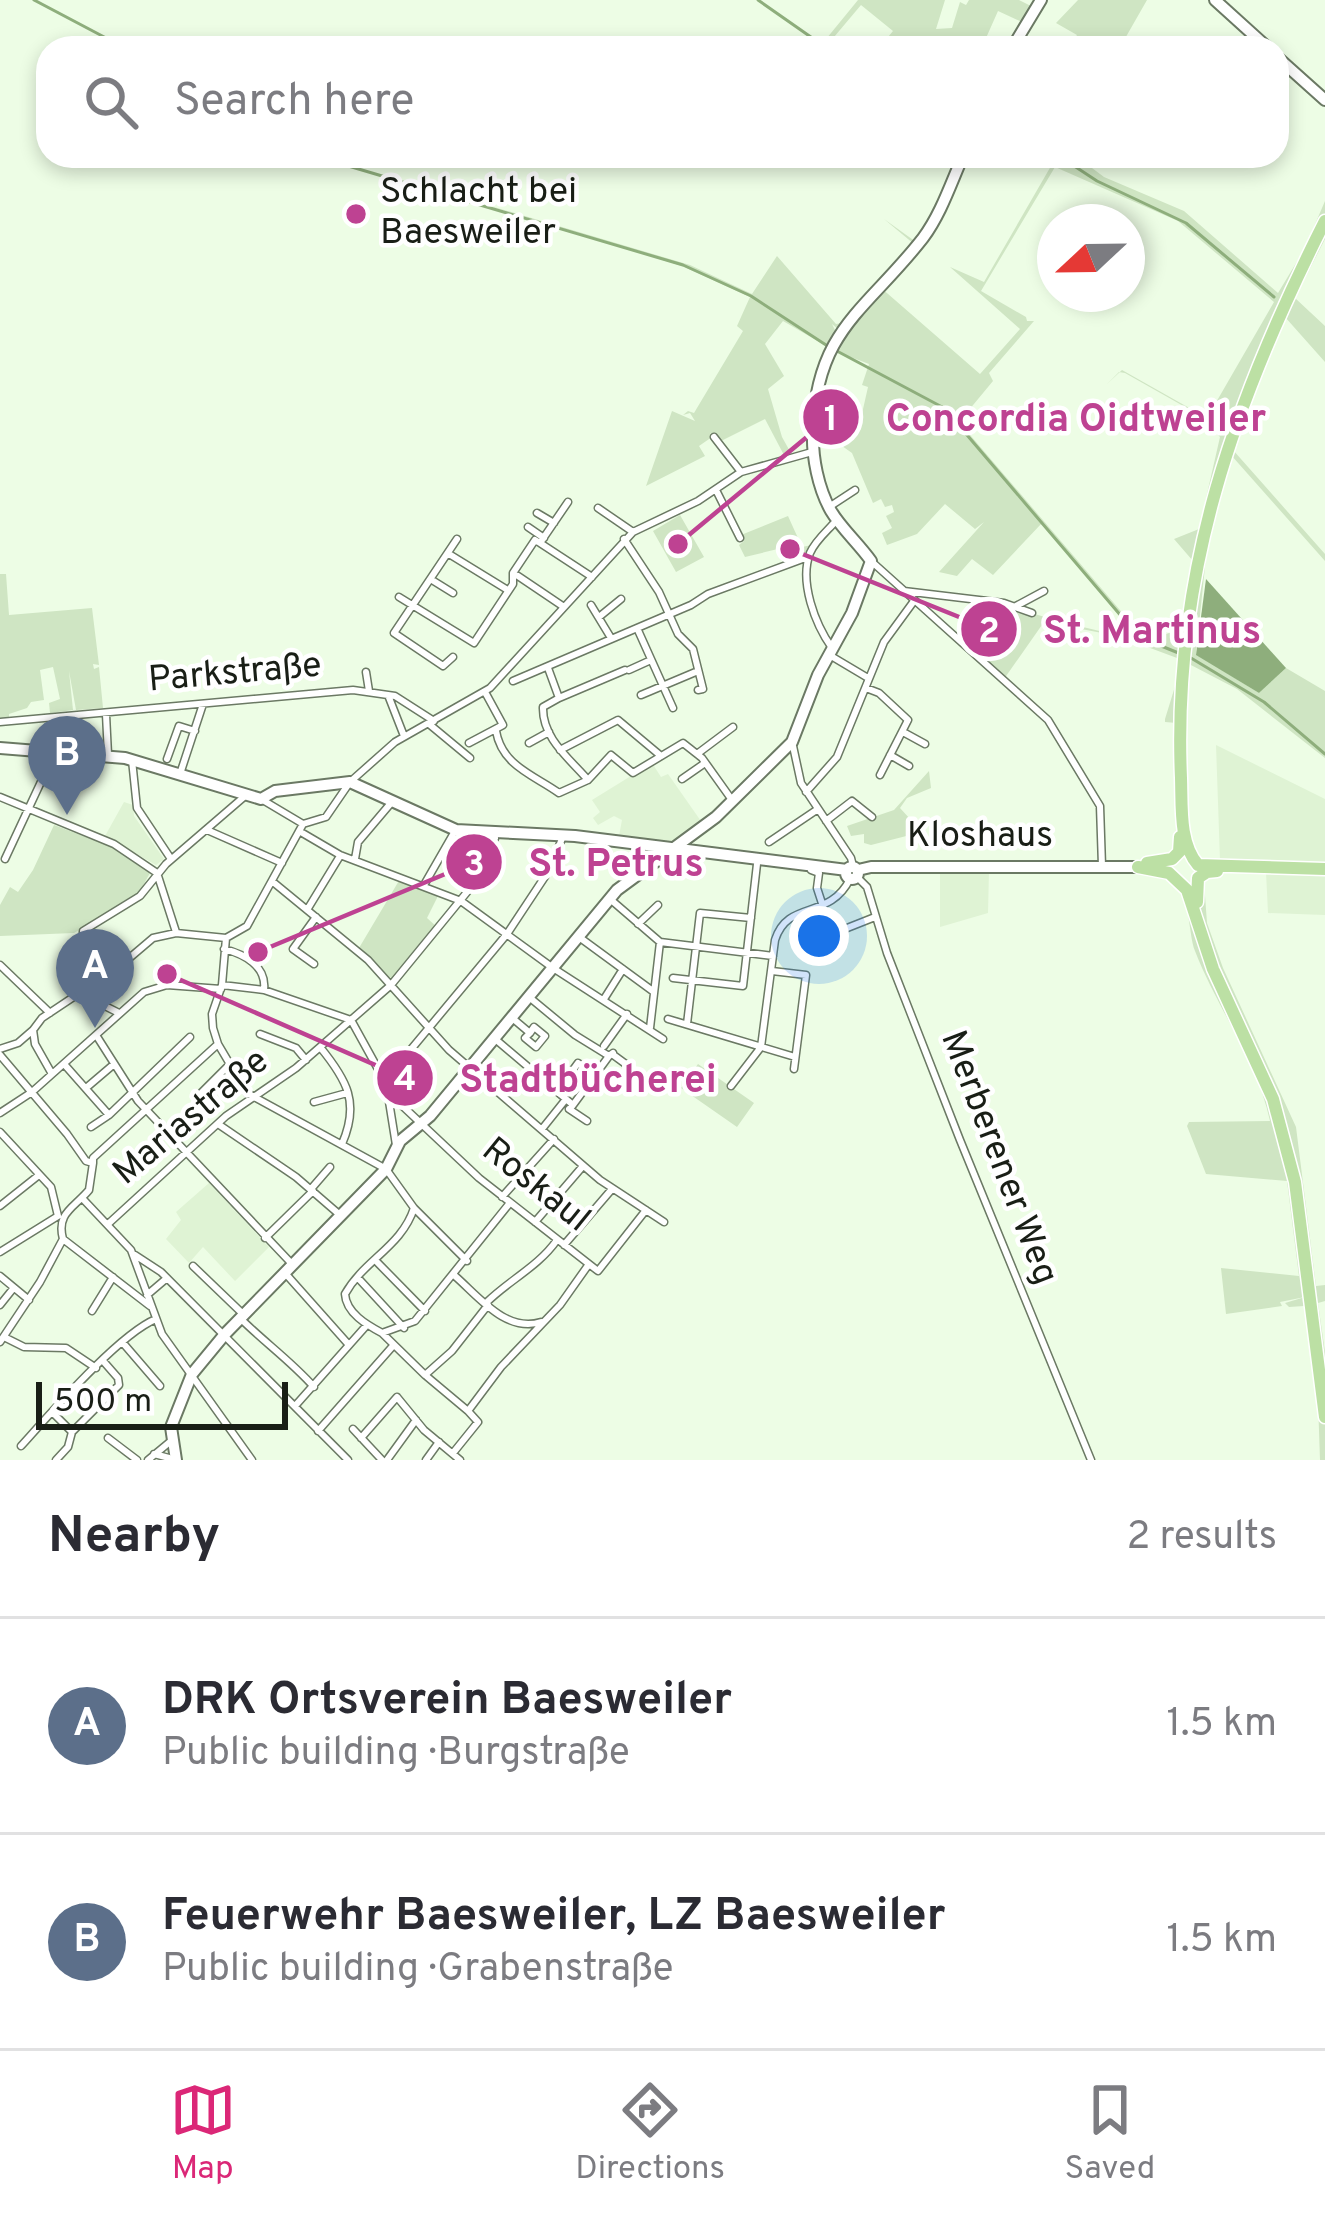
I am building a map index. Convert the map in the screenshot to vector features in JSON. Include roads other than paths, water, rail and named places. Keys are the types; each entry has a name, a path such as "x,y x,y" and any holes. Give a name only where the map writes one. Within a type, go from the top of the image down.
{"main road":[{"path":"1325,221 1244,395 1218,476 1196,568 1185,651 1183,813 1197,917 1213,969 1273,1099 1325,1417"},
{"path":"1138,867 1176,856 1183,813"},
{"path":"1183,813 1188,842 1196,855 1207,862 1239,867"},
{"path":"1138,867 1180,880 1197,917"},
{"path":"1197,917 1198,878 1239,867"},
{"path":"1188,868 1325,869"}],"street":[{"path":"1020,36 1042,0"},
{"path":"1215,0 1255,36"},
{"path":"1289,68 1325,100"},
{"path":"957,168 928,230 852,315 831,346 816,394 812,452 829,507 871,561 1048,720 1100,806 1102,867"},
{"path":"714,437 741,472"},
{"path":"93,1163 86,1161 0,1052 153,938 176,933 226,938 247,926 301,828 326,817 350,782 404,736 485,692 624,539 741,472 812,452"},
{"path":"716,490 740,538"},
{"path":"829,507 855,490"},
{"path":"542,540 568,502"},
{"path":"598,508 633,532"},
{"path":"537,512 554,523"},
{"path":"513,681 707,594 808,557 838,519"},
{"path":"528,526 592,577"},
{"path":"453,657 443,666 394,633 457,539"},
{"path":"399,597 474,643 513,584 513,573 535,539 542,540"},
{"path":"624,539 678,634 693,650 703,688 698,691"},
{"path":"449,554 506,590"},
{"path":"808,557 809,597 830,651 868,678"},
{"path":"691,843 792,742 871,561"},
{"path":"518,576 564,607"},
{"path":"432,580 452,593"},
{"path":"904,592 920,590 1016,606 1031,613"},
{"path":"1016,606 1044,591"},
{"path":"599,617 621,599"},
{"path":"806,792 837,757 884,642 914,602"},
{"path":"591,605 611,638"},
{"path":"637,628 673,708"},
{"path":"588,779 560,750 537,709 651,660"},
{"path":"548,668 559,698"},
{"path":"641,695 698,671"},
{"name":"Parkstraße","path":"366,672 369,691"},
{"path":"866,688 879,693 908,720 880,775"},
{"name":"Parkstraße","path":"0,722 369,691 405,700 470,758"},
{"path":"485,692 502,722 496,731"},
{"path":"388,694 404,736"},
{"path":"180,775 203,704"},
{"name":"Parkstraße","path":"106,713 108,755"},
{"path":"560,750 618,720 661,756"},
{"path":"168,722 195,731"},
{"path":"165,764 179,725"},
{"path":"697,754 733,727"},
{"path":"469,743 487,731 496,731"},
{"path":"496,731 506,755 519,769 562,794 588,779 611,755 633,772 683,743 705,763 731,800"},
{"path":"529,743 549,732"},
{"path":"903,732 925,743"},
{"name":"Merberener Weg","path":"792,742 806,792 867,887 968,1161 1091,1460"},
{"path":"0,748 165,764 180,775 261,799 340,855 461,901 663,1039"},
{"path":"5,859 56,751"},
{"path":"890,755 909,766"},
{"path":"132,760 137,808 171,859"},
{"path":"682,779 705,763"},
{"path":"261,799 275,791 350,782"},
{"name":"Kloshaus","path":"350,782 456,830 674,848 691,843 854,872 1188,868"},
{"path":"120,966 83,931 140,896 171,859 245,796"},
{"path":"0,797 114,844 157,873 176,933"},
{"path":"826,821 852,801 872,817"},
{"path":"355,860 358,842 391,803"},
{"path":"770,842 818,809"},
{"path":"207,830 282,863"},
{"path":"424,885 456,830"},
{"name":"Mariastraße","path":"107,1224 218,1124 306,1060 391,986 461,901 486,864 495,835"},
{"path":"396,1145 385,1086 507,934 550,869 563,836"},
{"path":"641,844 651,851 649,866"},
{"path":"151,1457 173,1459 174,1413 192,1374 225,1334 386,1169 396,1145 422,1124 610,899 674,848"},
{"path":"307,910 340,855"},
{"path":"742,862 816,870 832,934 876,916"},
{"path":"673,978 743,986 757,864"},
{"path":"730,1086 761,1047 776,935 785,921 824,908 843,892 854,872"},
{"path":"273,882 368,960 428,1029 583,1166 664,1222"},
{"path":"610,899 659,942 772,956"},
{"path":"638,924 658,905"},
{"path":"687,1024 700,913 751,918"},
{"path":"314,964 293,949 316,917"},
{"path":"226,938 221,987 212,1014 218,1044 253,1098 386,1169 414,1208 467,1262"},
{"path":"579,938 655,992"},
{"path":"650,1029 659,942"},
{"path":"224,949 258,966 266,981 264,990"},
{"path":"0,965 50,1012"},
{"path":"604,999 622,969"},
{"path":"771,971 806,975 794,1069"},
{"path":"0,1113 32,1092 144,992 160,986 264,990 351,1020"},
{"path":"81,994 119,1013"},
{"path":"528,996 627,1065"},
{"path":"602,1048 627,1014"},
{"path":"511,1018 530,1033"},
{"path":"668,1019 795,1057"},
{"name":"Roskaul","path":"351,1020 385,1086 422,1124 506,1200 598,1271 646,1210"},
{"path":"33,1030 40,1056 52,1074"},
{"path":"260,1034 296,1048 306,1060"},
{"path":"96,1036 131,1093 265,1238 350,1345"},
{"path":"91,1126 109,1115 190,1037"},
{"path":"494,1038 587,1121"},
{"path":"0,1252 82,1198 91,1186 93,1158 218,1044"},
{"path":"320,1047 338,1070 353,1118 342,1144"},
{"path":"408,1054 425,1073"},
{"path":"572,1107 610,1055"},
{"path":"64,1064 109,1115"},
{"path":"196,1098 230,1064"},
{"path":"86,1088 112,1065"},
{"path":"581,1074 592,1080"},
{"path":"314,1102 346,1093"},
{"path":"542,1129 564,1101"},
{"path":"218,1124 341,1216"},
{"path":"0,1132 3,1142 51,1186 61,1213 61,1236 29,1300 2,1340 24,1347 66,1348 96,1368"},
{"path":"382,1333 404,1328 424,1311 467,1262 506,1200 554,1139"},
{"path":"534,1222 583,1166"},
{"path":"265,1238 330,1167"},
{"path":"0,1206 40,1174"},
{"path":"425,1375 452,1351 487,1304 560,1243 613,1188"},
{"path":"82,1198 134,1256 167,1278 348,1460"},
{"path":"414,1208 406,1230 357,1276 345,1301 366,1326 382,1333 478,1422 453,1454"},
{"path":"50,1222 154,1315 252,1460"},
{"path":"134,1256 154,1315"},
{"path":"375,1260 424,1311"},
{"path":"468,1411 589,1264"},
{"path":"193,1266 314,1387"},
{"path":"357,1276 404,1328"},
{"path":"454,1276 510,1322 520,1340 517,1349"},
{"path":"0,1277 29,1300"},
{"path":"92,1311 113,1277"},
{"path":"135,1294 150,1294 167,1278"},
{"path":"0,1305 12,1290"},
{"path":"21,1445 154,1315"},
{"path":"510,1322 526,1326 544,1321"},
{"path":"295,1406 366,1326"},
{"path":"123,1343 160,1387"},
{"path":"318,1431 392,1347"},
{"path":"56,1460 72,1432 119,1385 104,1361"},
{"path":"362,1438 397,1397 460,1460"},
{"path":"52,1412 72,1432"},
{"path":"353,1430 384,1460 416,1420"},
{"path":"108,1438 136,1460"},
{"path":"151,1457 171,1441"},
{"path":"427,1460 439,1442"}],"waterway":[{"path":"34,0 102,36"},
{"path":"758,0 809,36"},
{"path":"355,168 683,265 751,296 826,345"},
{"path":"1077,168 1186,223 1274,297"},
{"path":"835,350 944,408 1139,637 1181,654"},
{"path":"1191,658 1264,702 1325,754"}],"place":[{"name":"Schlacht bei Baesweiler","path":"356,214"},
{"name":"Concordia Oidtweiler","path":"678,544"},
{"name":"St. Martinus","path":"790,549"},
{"name":"Feuerwehr Baesweiler, LZ Baesweiler","path":"67,815"},
{"name":"St. Petrus","path":"258,952"},
{"name":"Stadtbücherei","path":"167,974"},
{"name":"DRK Ortsverein Baesweiler","path":"95,1028"}]}
